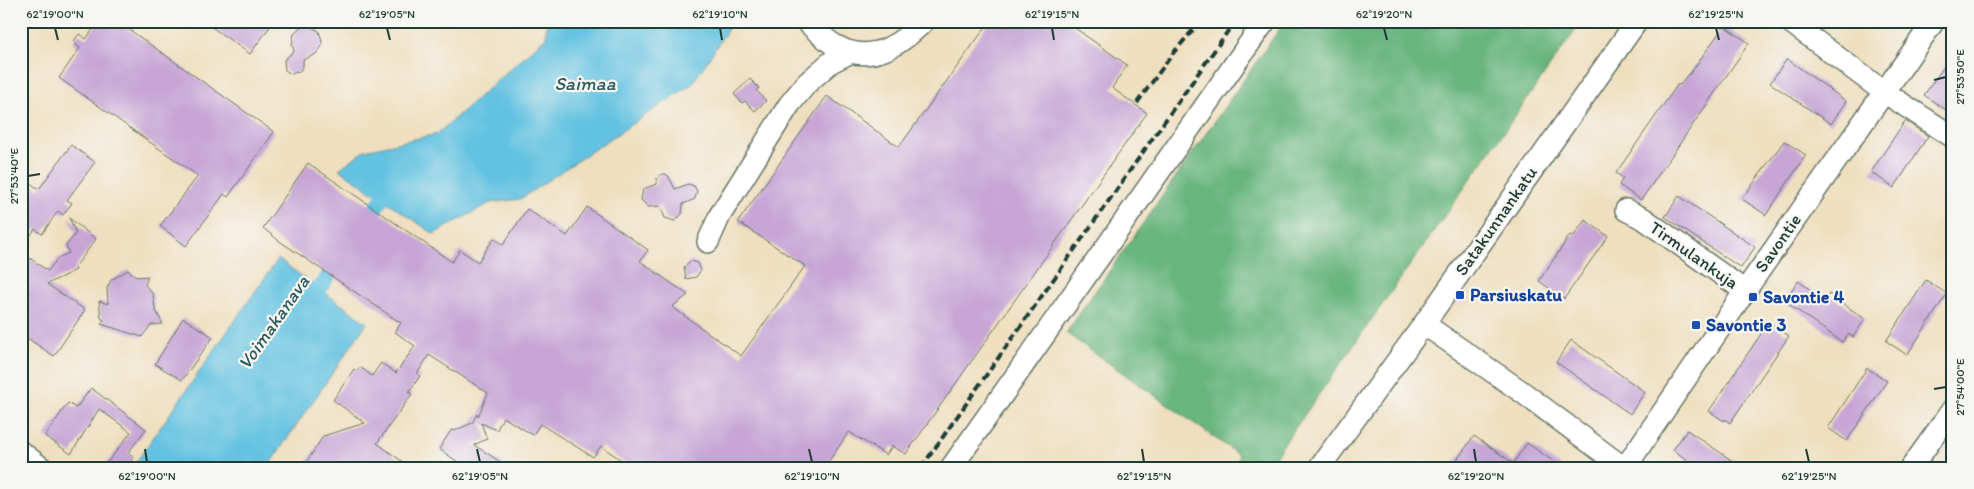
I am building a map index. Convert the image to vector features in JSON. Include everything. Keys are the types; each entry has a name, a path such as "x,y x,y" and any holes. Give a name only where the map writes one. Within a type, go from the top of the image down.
{"street":[{"path":"806,21 834,46 851,52 868,54 886,51 908,38 924,21"},
{"name":"Satakunnankatu","path":"1319,468 1424,324 1637,21"},
{"path":"1789,21 1884,92 1953,137"},
{"name":"Savontie","path":"1624,468 1744,291 1934,21"},
{"path":"951,468 1259,23"},
{"path":"708,242 720,215 789,105 807,83 831,62 851,52"},
{"name":"Tirmulankuja","path":"1635,215 1744,291"},
{"path":"1424,324 1522,392 1624,468"},
{"path":"1911,468 1952,410"},
{"path":"21,452 42,468"}],"green space":[{"path":"1285,21 1582,21 1267,468 1236,468 1239,455 1066,333"}],"water":[{"name":"Saimaa","path":"547,21 729,21 728,29 692,84 520,199 490,203 434,234 339,169 365,150 437,134 546,37"},
{"path":"278,259 367,323 267,468 132,468"}],"building":[{"path":"99,21 117,21 274,132 228,197 224,194 186,246 160,226 198,176 59,78 80,48 73,42 79,34 86,39"},
{"path":"203,21 274,21 250,54"},
{"path":"990,21 1065,21 1127,65 1112,88 1147,113 906,454 892,446 886,455 849,432 824,468 633,468 601,446 593,457 540,424 533,435 503,417 497,430 481,423 487,439 474,445 510,468 467,468 439,449 452,429 454,431 472,423 477,414 478,417 488,393 429,355 417,374 420,376 409,392 412,394 377,443 411,468 303,468 323,436 365,423 333,400 354,369 357,371 360,367 372,376 381,363 396,373 415,346 395,332 401,323 263,228 308,163 452,262 460,250 478,262 494,238 503,245 527,209 567,236 587,207 648,250 640,261 688,295 672,307 741,356 805,266 738,222 827,96 899,147"},
{"path":"310,26 319,31 322,46 316,54 303,60 303,66 300,71 291,74 285,70 284,60 294,51 292,44 294,34 300,27"},
{"path":"1724,26 1749,43 1641,200 1619,185 1623,178 1616,173 1678,84 1680,85 1689,75"},
{"path":"1953,54 1953,100 1946,110 1924,95"},
{"path":"1787,59 1846,101 1831,124 1770,83"},
{"path":"750,79 759,88 756,90 766,101 755,111 745,101 742,103 734,94"},
{"path":"1905,121 1928,136 1894,188 1871,172"},
{"path":"1784,141 1806,155 1766,215 1742,199"},
{"path":"71,145 95,162 67,200 72,203 63,215 58,211 42,234 35,229 21,249 21,177 39,189"},
{"path":"662,174 666,174 669,177 675,189 688,184 694,186 697,191 695,199 683,204 682,214 675,221 665,218 660,206 648,207 641,200 643,189 657,184 657,178"},
{"path":"1679,196 1755,247 1741,268 1665,217"},
{"path":"69,218 96,239 75,267 76,270 47,284 85,310 54,356 21,334 21,252 48,271 58,258 69,253 66,246 76,233"},
{"path":"1585,220 1608,236 1564,299 1539,281 1570,235 1573,237"},
{"path":"690,261 698,263 701,270 696,277 686,279 684,267"},
{"path":"128,270 137,277 148,276 145,285 153,294 155,309 163,324 151,325 142,337 101,324 104,320 101,318 99,301 108,304 107,288 111,280"},
{"path":"1926,280 1947,294 1907,355 1886,341"},
{"path":"1798,281 1825,300 1829,294 1865,319 1853,337 1848,334 1842,342 1784,301"},
{"path":"183,318 213,337 182,380 155,364"},
{"path":"1769,322 1789,336 1730,423 1725,419 1724,421 1709,411"},
{"path":"1571,340 1645,392 1630,414 1556,362"},
{"path":"1867,368 1887,381 1847,441 1828,428"},
{"path":"91,388 146,429 128,453 134,457 126,468 103,468 131,432 99,409 71,454 45,436 68,403 76,408"},
{"path":"1687,430 1743,468 1699,468 1673,450"},
{"path":"1474,436 1513,463 1527,443 1563,468 1451,468"}],"waterway":[{"name":"Voimakanava","path":"363,226 382,199"},
{"name":"Voimakanava","path":"309,304 341,257"}],"railway":[{"path":"1137,103 1174,52 1201,21"},
{"path":"921,468 1235,21"}],"place":[{"name":"Parsiuskatu","path":"1460,295"},
{"name":"Savontie 4","path":"1753,297"},
{"name":"Savontie 3","path":"1696,325"}]}
